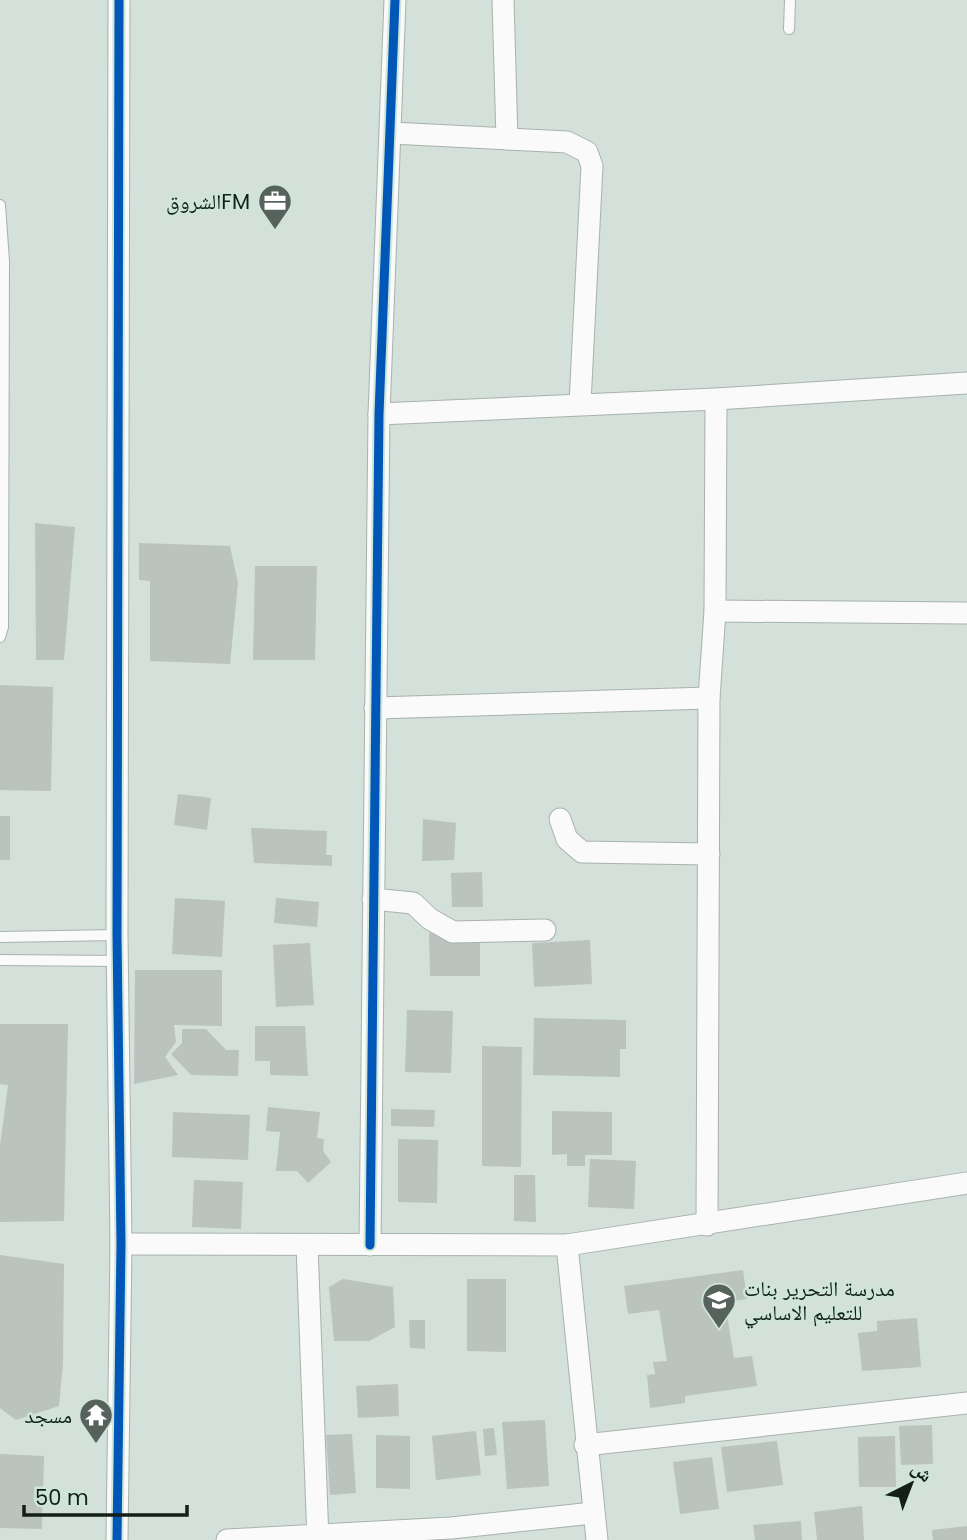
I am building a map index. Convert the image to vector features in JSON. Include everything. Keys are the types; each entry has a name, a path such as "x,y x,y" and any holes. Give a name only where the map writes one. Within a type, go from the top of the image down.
{"street":[{"path":"117,1540 121,1244 117,934 119,0"},
{"path":"370,1245 379,414 395,0"},
{"path":"503,0 506,139"},
{"path":"391,134 575,143 590,158 580,403"},
{"path":"379,414 716,399 967,383"},
{"path":"707,1224 709,698 715,611 716,399"},
{"path":"715,611 967,613"},
{"path":"375,708 709,698"},
{"path":"560,819 568,839 582,852 709,854"},
{"path":"373,899 413,903 430,919 453,932 545,930"},
{"path":"121,1244 566,1245 967,1183"},
{"path":"307,1245 318,1538"},
{"path":"566,1245 597,1540"},
{"path":"585,1445 967,1403"},
{"path":"227,1540 452,1534 593,1513"}],"lane":[{"path":"789,29 790,0"},
{"path":"0,205 4,261 3,613 0,637"},
{"path":"0,937 117,934"},
{"path":"0,960 118,961"}],"building":[{"path":"35,523 75,527 64,660 36,660"},
{"path":"139,543 230,546 238,583 230,664 150,661 150,581 139,580"},
{"path":"255,566 317,566 315,660 253,660"},
{"path":"0,685 53,687 51,791 0,790"},
{"path":"178,794 211,798 207,830 174,825"},
{"path":"0,816 10,816 10,860 0,860"},
{"path":"423,819 456,823 454,860 422,861"},
{"path":"251,828 327,831 326,855 332,855 332,866 254,863"},
{"path":"482,872 483,907 452,907 451,873"},
{"path":"175,898 225,901 222,957 172,954"},
{"path":"276,898 319,902 317,927 274,923"},
{"path":"429,933 480,938 480,976 430,976"},
{"path":"590,940 592,984 534,987 532,943"},
{"path":"310,943 314,1005 276,1007 273,945"},
{"path":"135,970 222,970 222,1026 174,1025 176,1042 165,1057 178,1075 134,1084"},
{"path":"407,1010 453,1011 451,1073 405,1072"},
{"path":"534,1018 626,1020 626,1049 620,1049 620,1077 533,1075"},
{"path":"0,1024 68,1024 64,1221 0,1222 0,1146 8,1085 0,1084"},
{"path":"255,1026 305,1026 308,1076 270,1075 270,1061 255,1061"},
{"path":"182,1029 206,1029 226,1050 239,1050 238,1076 191,1075 171,1054 182,1043"},
{"path":"482,1046 522,1047 521,1167 482,1166"},
{"path":"268,1107 320,1112 317,1138 324,1139 323,1151 331,1162 308,1183 297,1171 276,1171 280,1132 266,1131"},
{"path":"391,1109 435,1110 434,1127 391,1126"},
{"path":"552,1111 612,1112 612,1155 585,1155 585,1166 567,1166 567,1154 552,1155"},
{"path":"173,1112 250,1115 248,1160 172,1157"},
{"path":"398,1139 438,1140 437,1203 398,1202"},
{"path":"590,1159 636,1161 634,1209 588,1207"},
{"path":"514,1175 535,1175 536,1222 514,1221"},
{"path":"194,1180 243,1182 241,1229 192,1227"},
{"path":"0,1255 64,1264 63,1363 59,1406 16,1420 0,1408"},
{"path":"743,1270 747,1299 725,1302 734,1358 752,1356 757,1386 685,1396 685,1403 650,1408 647,1375 655,1374 653,1362 667,1361 659,1310 628,1314 624,1286"},
{"path":"343,1279 393,1287 395,1327 369,1341 334,1341 329,1287"},
{"path":"467,1279 506,1279 506,1352 467,1351"},
{"path":"917,1318 921,1367 862,1371 858,1333 877,1331 877,1321"},
{"path":"409,1320 425,1320 425,1349 410,1348"},
{"path":"398,1384 399,1416 358,1418 356,1386"},
{"path":"545,1420 549,1486 507,1489 502,1422"},
{"path":"932,1425 933,1464 901,1465 899,1426"},
{"path":"494,1428 497,1455 485,1456 483,1429"},
{"path":"476,1431 481,1475 436,1480 432,1436"},
{"path":"352,1434 356,1493 330,1495 326,1435"},
{"path":"376,1435 410,1436 410,1489 376,1488"},
{"path":"895,1436 896,1487 859,1487 858,1437"},
{"path":"777,1441 783,1485 727,1492 721,1447"},
{"path":"0,1454 44,1456 42,1529 0,1528"},
{"path":"712,1457 719,1509 680,1514 673,1462"},
{"path":"862,1506 864,1540 817,1540 814,1512"},
{"path":"801,1521 802,1540 755,1540 753,1525"},
{"path":"967,1526 967,1540 933,1540 932,1530"}],"cycle path":[{"path":"117,1540 121,1244 117,935 119,0"},
{"path":"370,1245 379,414 395,0"}],"place":[{"name":"الشروقFM","path":"275,231"},
{"name":"مدرسة التحرير بنات للتعليم الاساسي","path":"719,1330"},
{"name":"مسجد","path":"96,1445"}]}
